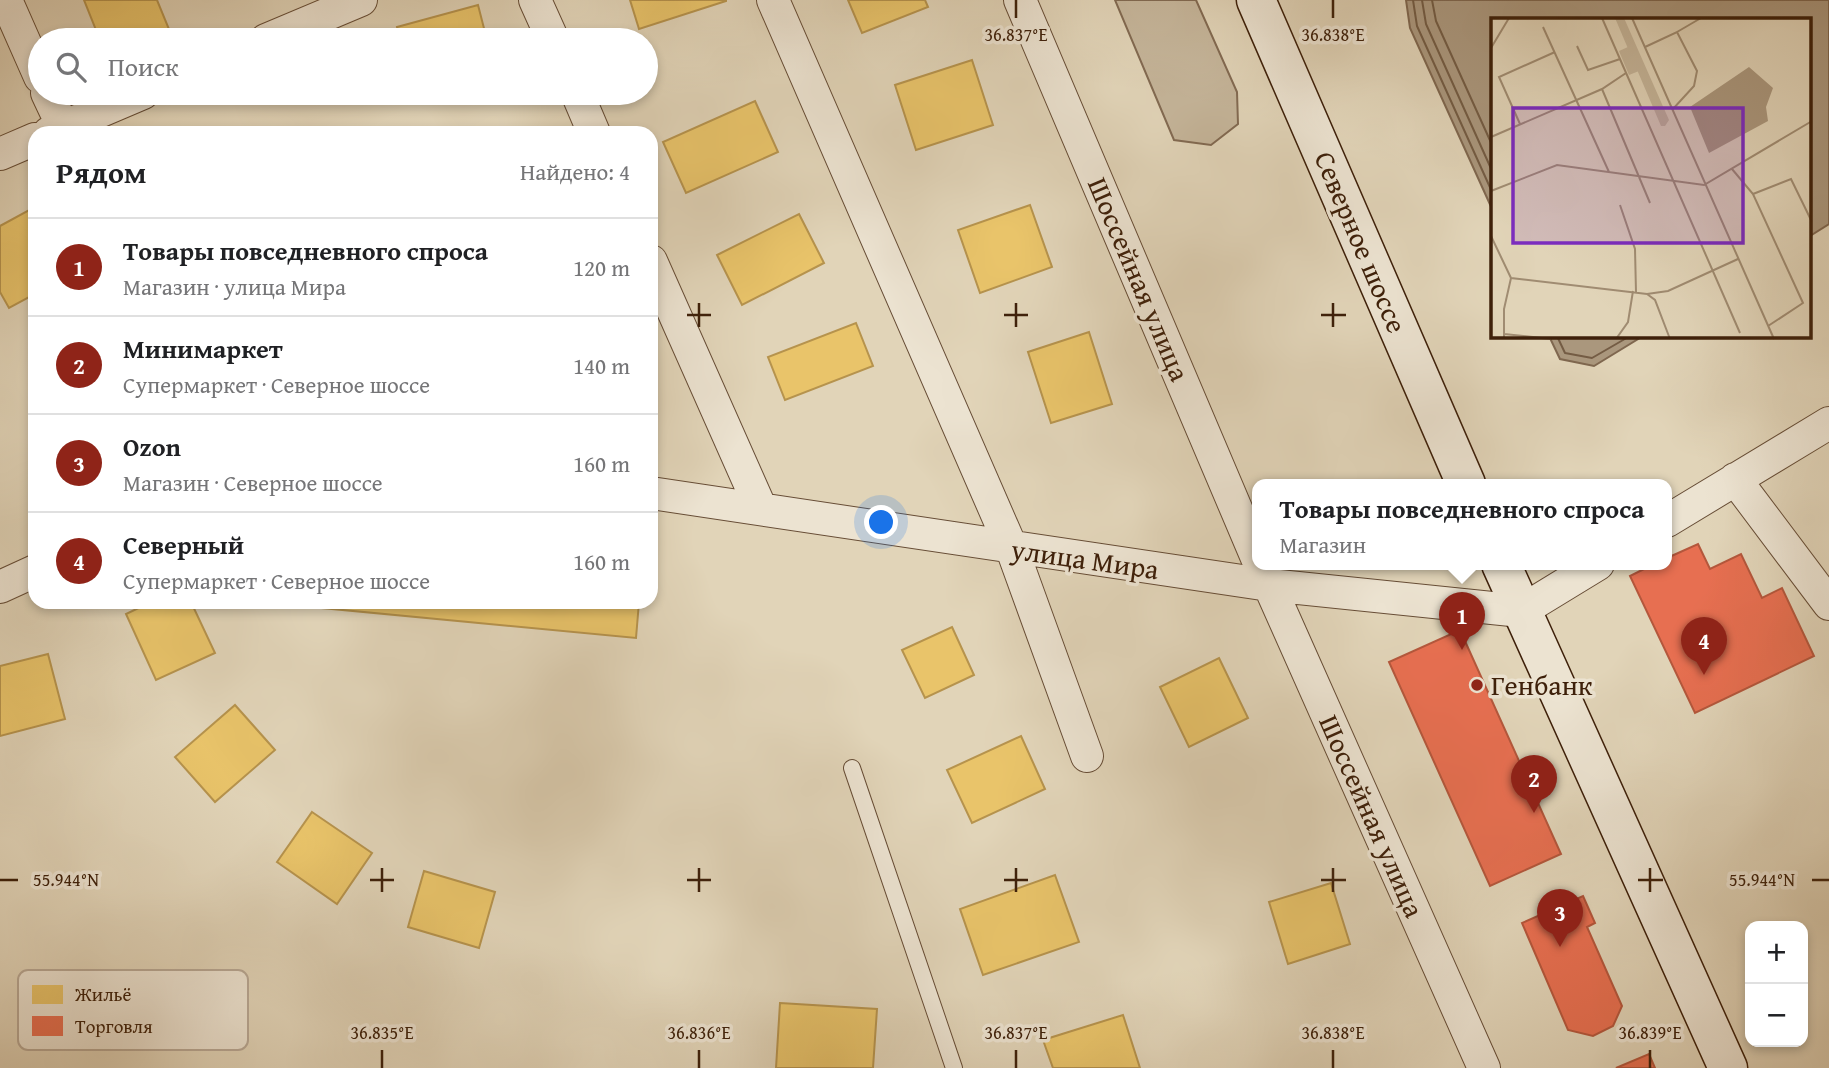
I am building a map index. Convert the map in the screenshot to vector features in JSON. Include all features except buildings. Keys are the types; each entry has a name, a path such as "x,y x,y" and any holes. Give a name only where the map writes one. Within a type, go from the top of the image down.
{"main road":[{"name":"Северное шоссе","path":"1266,5 1464,479"},
{"path":"1504,570 1728,1068"}],"street":[{"path":"6,0 28,50"},
{"path":"294,28 360,0"},
{"path":"535,0 548,28"},
{"path":"773,0 1012,549 1087,755"},
{"name":"Шоссейная улица","path":"1020,0 1252,545"},
{"path":"48,105 49,126"},
{"path":"65,126 115,105"},
{"path":"581,105 591,126"},
{"path":"0,154 28,142"},
{"path":"658,277 761,509"},
{"path":"1672,519 1829,424"},
{"path":"1735,479 1829,604"},
{"name":"улица Мира","path":"658,494 1012,549 1252,568"},
{"name":"Шоссейная улица","path":"1262,570 1483,1068"},
{"name":"улица Мира","path":"1268,570 1521,611"},
{"path":"1521,611 1588,570"},
{"path":"0,587 28,574"}],"lane":[{"path":"852,768 954,1068"}],"shaded area":[{"path":"1115,0 1196,0 1237,92 1238,124 1211,145 1174,140"}],"water":[{"path":"1406,0 1829,0 1829,224 1812,235 1812,18 1491,18 1491,207 1410,28"},
{"path":"1550,338 1640,338 1594,366 1560,359"}],"place":[{"name":"Товары повседневного спроса","path":"1462,650"},
{"name":"Северный","path":"1704,675"},
{"name":"Генбанк","path":"1477,685"},
{"name":"Минимаркет","path":"1534,813"},
{"name":"Ozon","path":"1560,947"}]}
